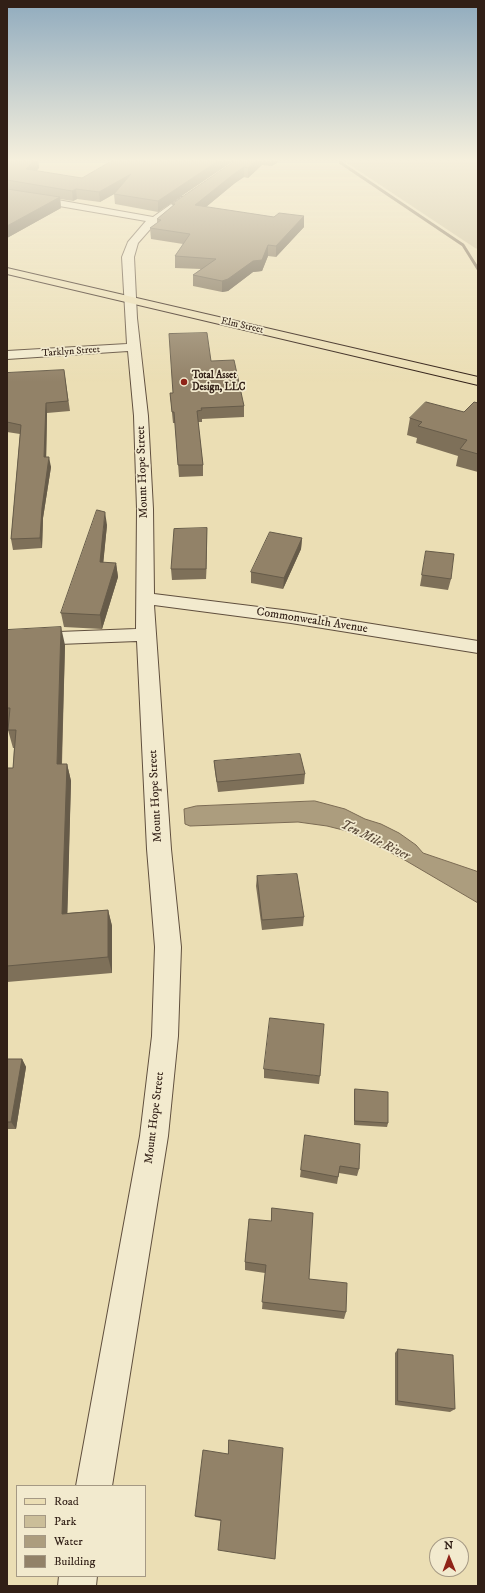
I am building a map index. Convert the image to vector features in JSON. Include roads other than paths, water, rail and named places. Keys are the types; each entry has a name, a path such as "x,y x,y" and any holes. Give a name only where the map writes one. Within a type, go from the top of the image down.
{"main road":[{"name":"Elm Street","path":"7,271 478,381"}],"street":[{"name":"Mount Hope Street","path":"94,1485 154,1136 165,1036 168,947 159,849 146,635 142,455 128,257 133,242 142,233"},
{"name":"Tarklyn Street","path":"7,355 135,347"},
{"name":"Commonwealth Avenue","path":"145,598 291,617 478,647"},
{"path":"7,640 146,635"}],"water":[{"name":"Ten Mile River","path":"315,801 345,809 365,819 381,824 399,833 416,845 423,853 478,872 478,903 403,859 347,831 327,826 298,822 190,826 185,824 184,809 196,806"}],"waterway":[{"path":"446,233 463,245 478,269"}],"place":[{"name":"Total Asset Design, LLC","path":"184,382"}]}
